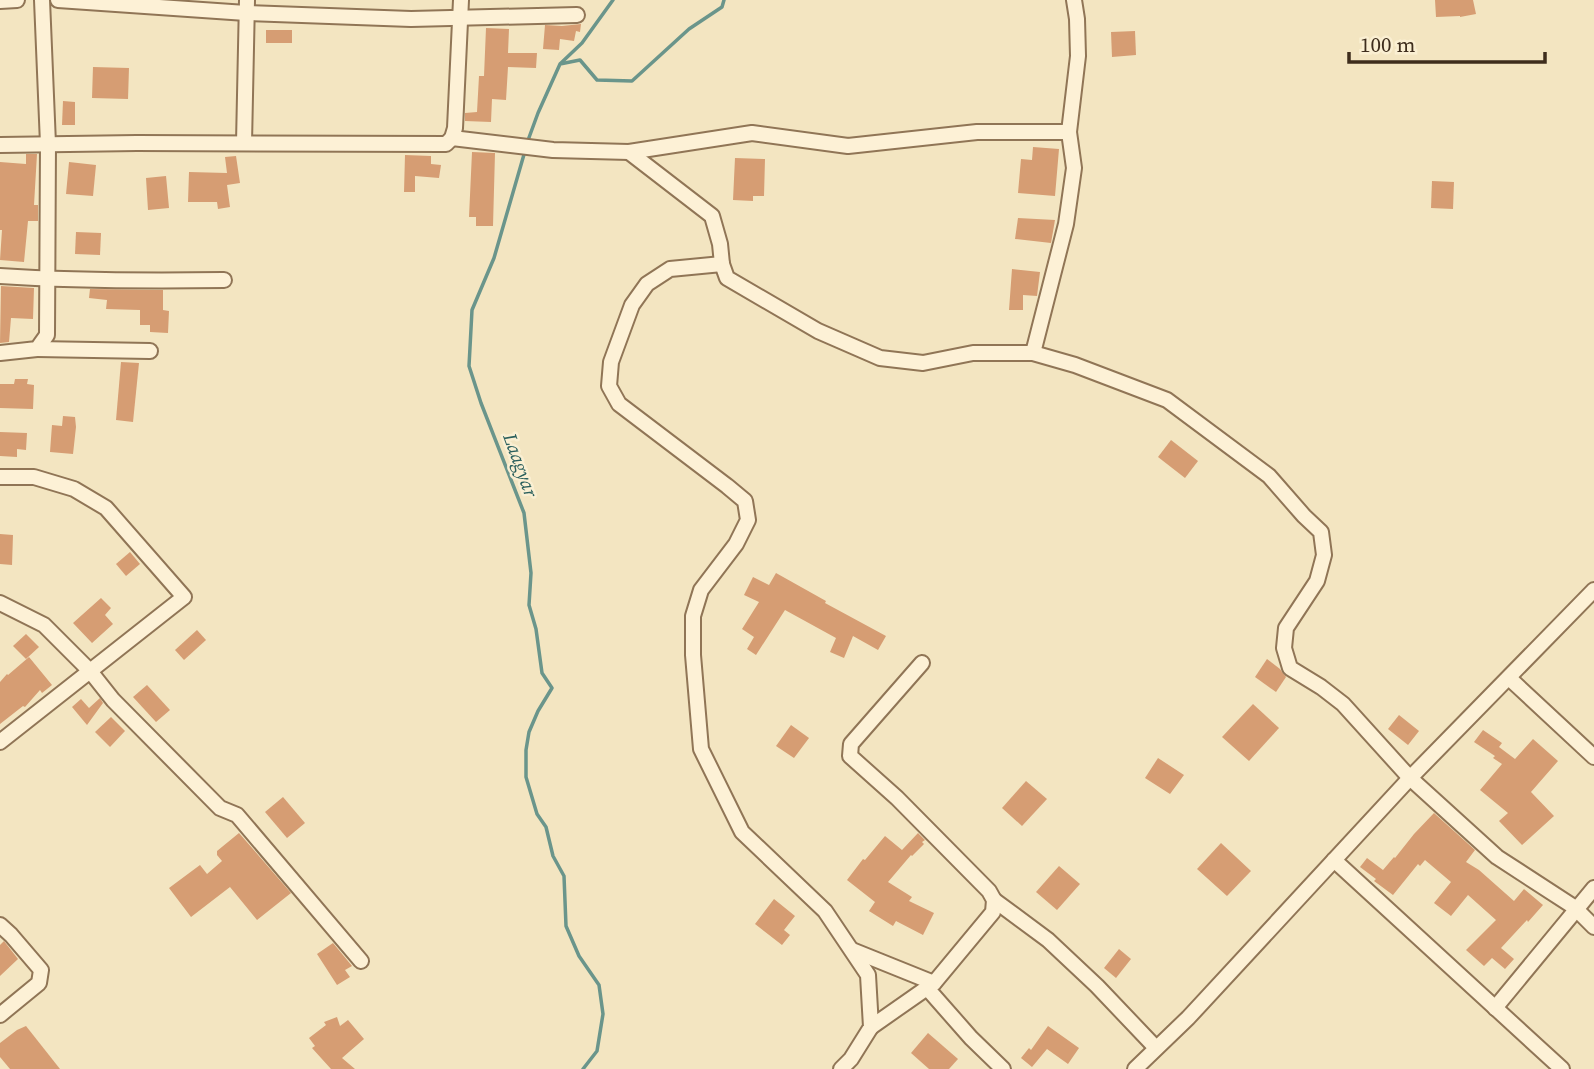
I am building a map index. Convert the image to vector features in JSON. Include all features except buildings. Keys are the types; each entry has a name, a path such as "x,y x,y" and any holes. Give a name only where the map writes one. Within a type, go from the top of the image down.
{"street":[{"path":"0,1 17,0"},
{"path":"37,349 47,335 48,144 42,0"},
{"path":"58,0 247,6 411,19 577,15"},
{"path":"0,145 446,144 452,138 455,128 461,0"},
{"path":"1033,353 1066,224 1074,168 1069,132 1078,56 1074,0"},
{"path":"244,143 247,6"},
{"path":"452,138 553,150 629,152 752,133 848,146 977,132 1069,132"},
{"path":"629,152 712,216 727,278 818,331 880,358 923,363 973,353 1033,353 1075,365 1167,400 1269,476 1321,531 1324,555 1317,580 1286,628 1284,648 1290,668 1343,704 1410,778 1497,857 1577,909 1594,927"},
{"path":"722,264 670,269 647,284 632,305 611,362 609,386 619,404 745,501 748,520 736,544 701,590 693,616 693,655 701,749 742,832 825,911 868,975 871,1027"},
{"path":"0,276 47,279 224,280"},
{"path":"0,353 37,349 150,351"},
{"path":"0,477 34,477 74,489 106,508 184,597 0,743"},
{"path":"1135,1069 1188,1018 1410,778 1593,593"},
{"path":"0,603 44,625 90,671 113,700 220,808 237,815 360,961"},
{"path":"922,663 851,744 850,756 897,798 989,891 994,900 1048,940 1097,986 1156,1048"},
{"path":"1509,678 1594,757"},
{"path":"1334,860 1562,1069"},
{"path":"1495,1008 1594,888"},
{"path":"841,1069 851,1059 871,1027 931,985 993,912 994,900"},
{"path":"0,925 12,935 41,970 39,983 0,1014"},
{"path":"851,949 931,985 971,1038 1003,1069"}],"waterway":[{"path":"561,63 582,43 613,0"},
{"name":"Laagyar","path":"527,143 560,64 580,60 597,80 632,81 689,29 722,7 724,0"},
{"name":"Laagyar","path":"525,151 494,258 472,310 469,366 524,513 531,573 529,605 536,629 542,673 552,688 529,732 526,777 537,814 546,827 553,856 564,876 566,926 579,956 599,985 603,1014 597,1051 583,1069"}]}
